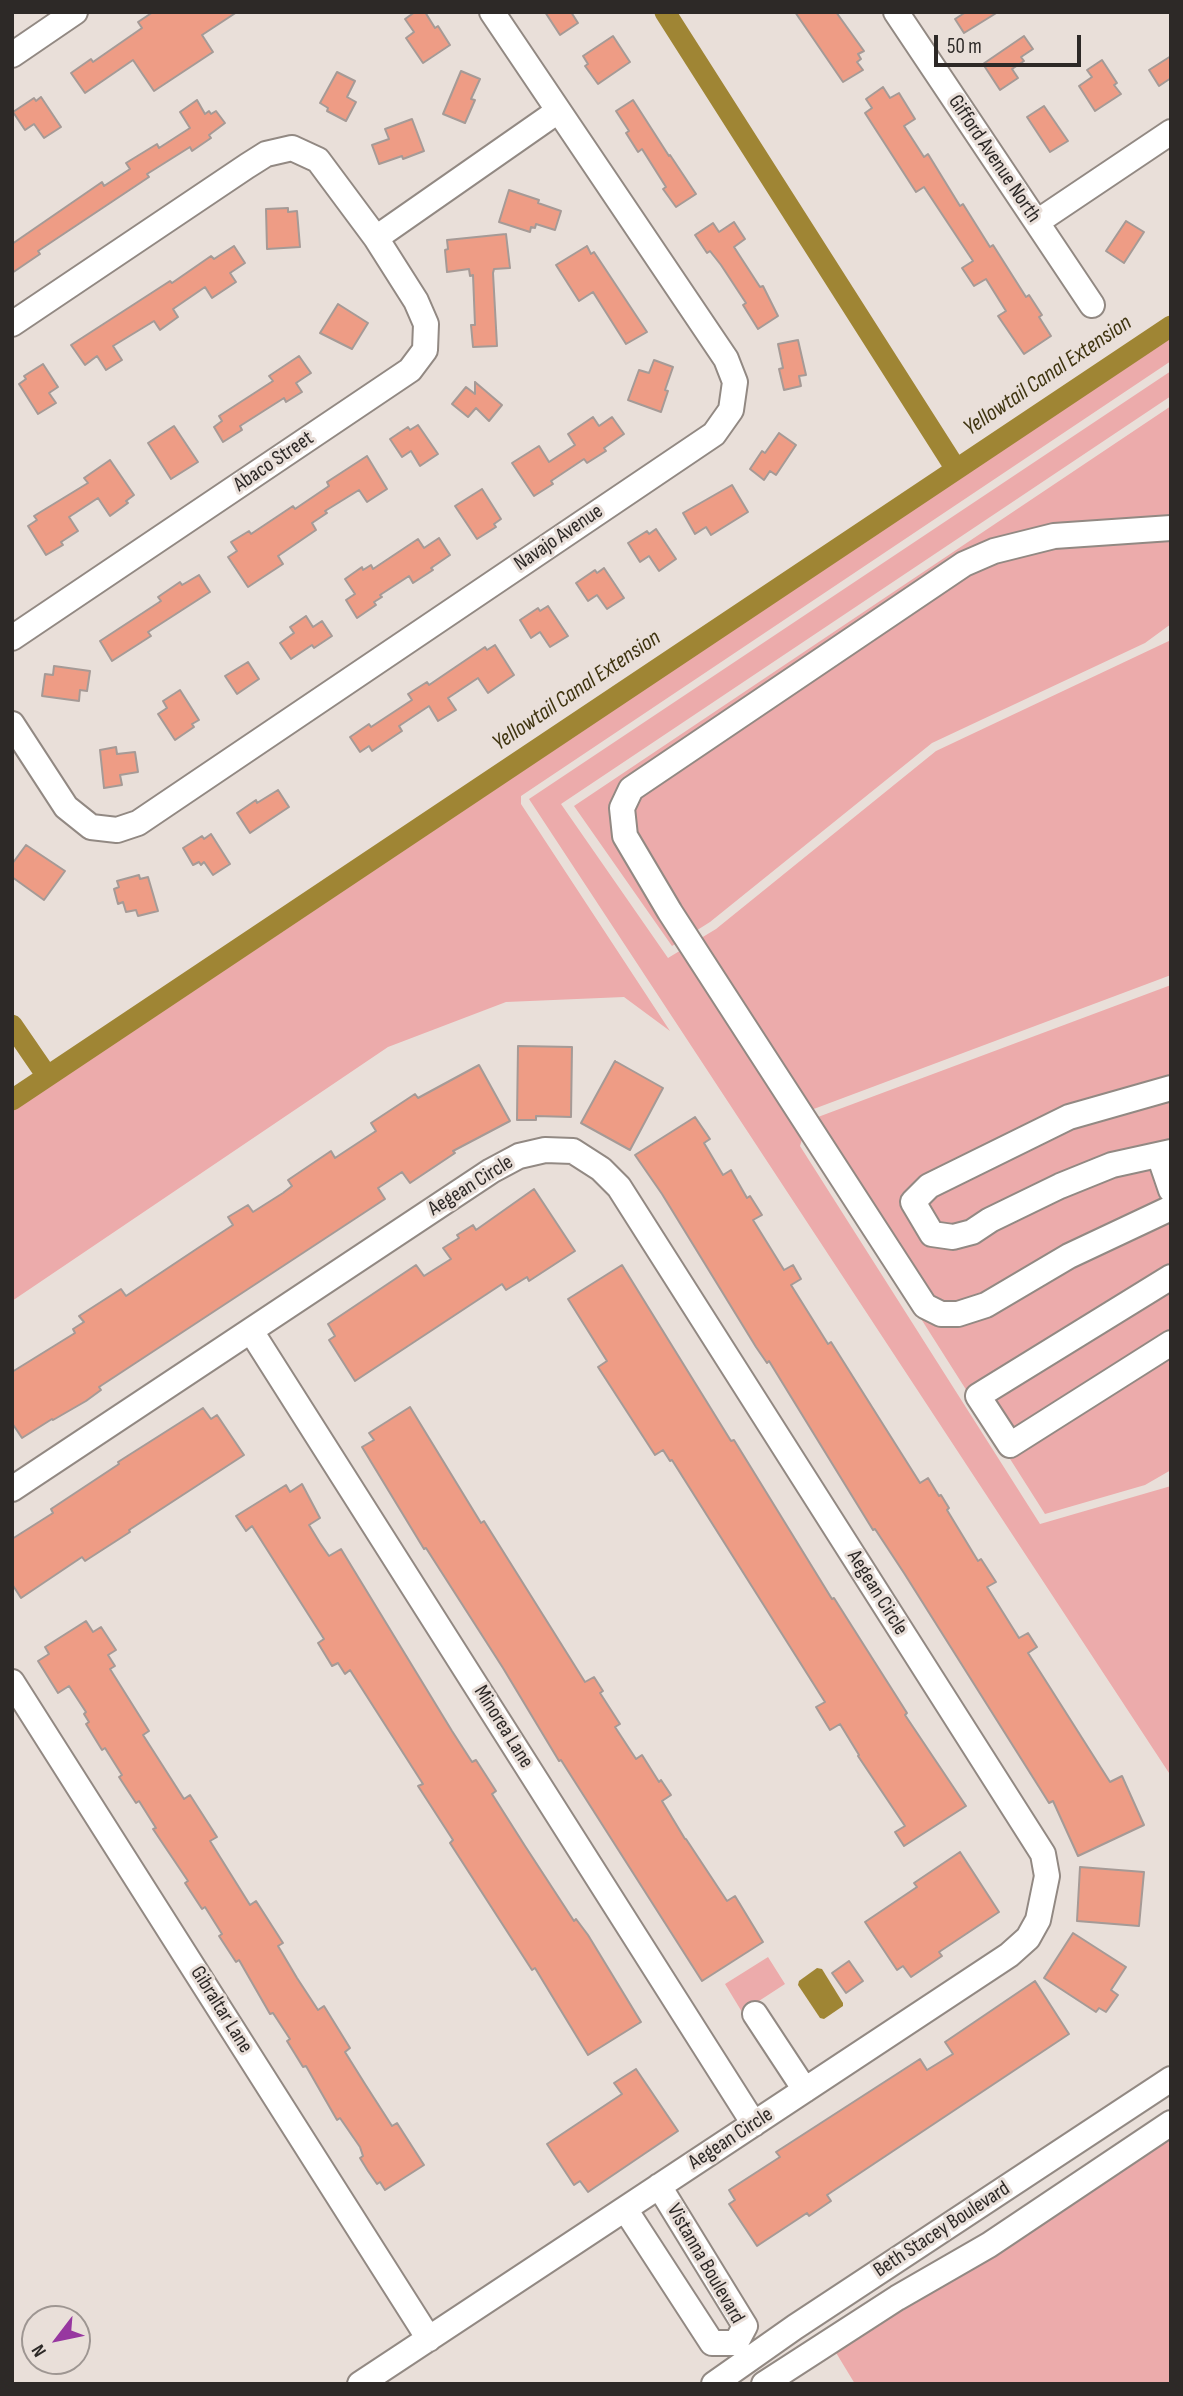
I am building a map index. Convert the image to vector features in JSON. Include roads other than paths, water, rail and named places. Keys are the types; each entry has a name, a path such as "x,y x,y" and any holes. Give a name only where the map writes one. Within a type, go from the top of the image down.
{"street":[{"path":"12,55 75,12"},
{"name":"Navajo Avenue","path":"12,724 66,807 90,827 117,830 138,823 714,434 731,410 734,382 726,359 492,12"},
{"name":"Gifford Avenue North","path":"896,12 1092,305"},
{"path":"376,238 558,111"},
{"path":"1037,222 1171,132"},
{"name":"Abaco Street","path":"12,324 266,154 292,148 318,160 376,238 416,301 426,324 425,350 410,370 12,638"},
{"path":"1171,528 1054,537 994,551 964,564 631,789 622,807 625,836 670,912 925,1306 941,1314 958,1314 986,1305 1069,1256 1171,1208"},
{"path":"1171,1088 1069,1117 929,1186 913,1202 932,1234 953,1237 972,1233 990,1220 1112,1165 1165,1154 1171,1190"},
{"name":"Aegean Circle","path":"12,1489 491,1171 519,1156 545,1150 573,1151 601,1169 619,1188 1043,1854 1047,1876 1038,1920 1028,1938 1009,1955 360,2384"},
{"path":"1171,1277 978,1396 1010,1446 1171,1343"},
{"name":"Minorea Lane","path":"251,1331 754,2124"},
{"name":"Gibraltar Lane","path":"12,1682 429,2339"},
{"path":"755,2014 805,2090"},
{"name":"Beth Stacey Boulevard","path":"714,2384 742,2352 1171,2079"},
{"name":"Beth Stacey Boulevard","path":"764,2384 897,2298 989,2245 1171,2123"},
{"name":"Vistanna Boulevard","path":"625,2209 712,2343 742,2352 745,2326 659,2186"},
{"path":"742,2352 764,2384"}],"waterway":[{"path":"665,12 956,469"},
{"name":"Yellowtail Canal Extension","path":"12,1100 1171,326"},
{"path":"12,1025 47,1076"}]}
